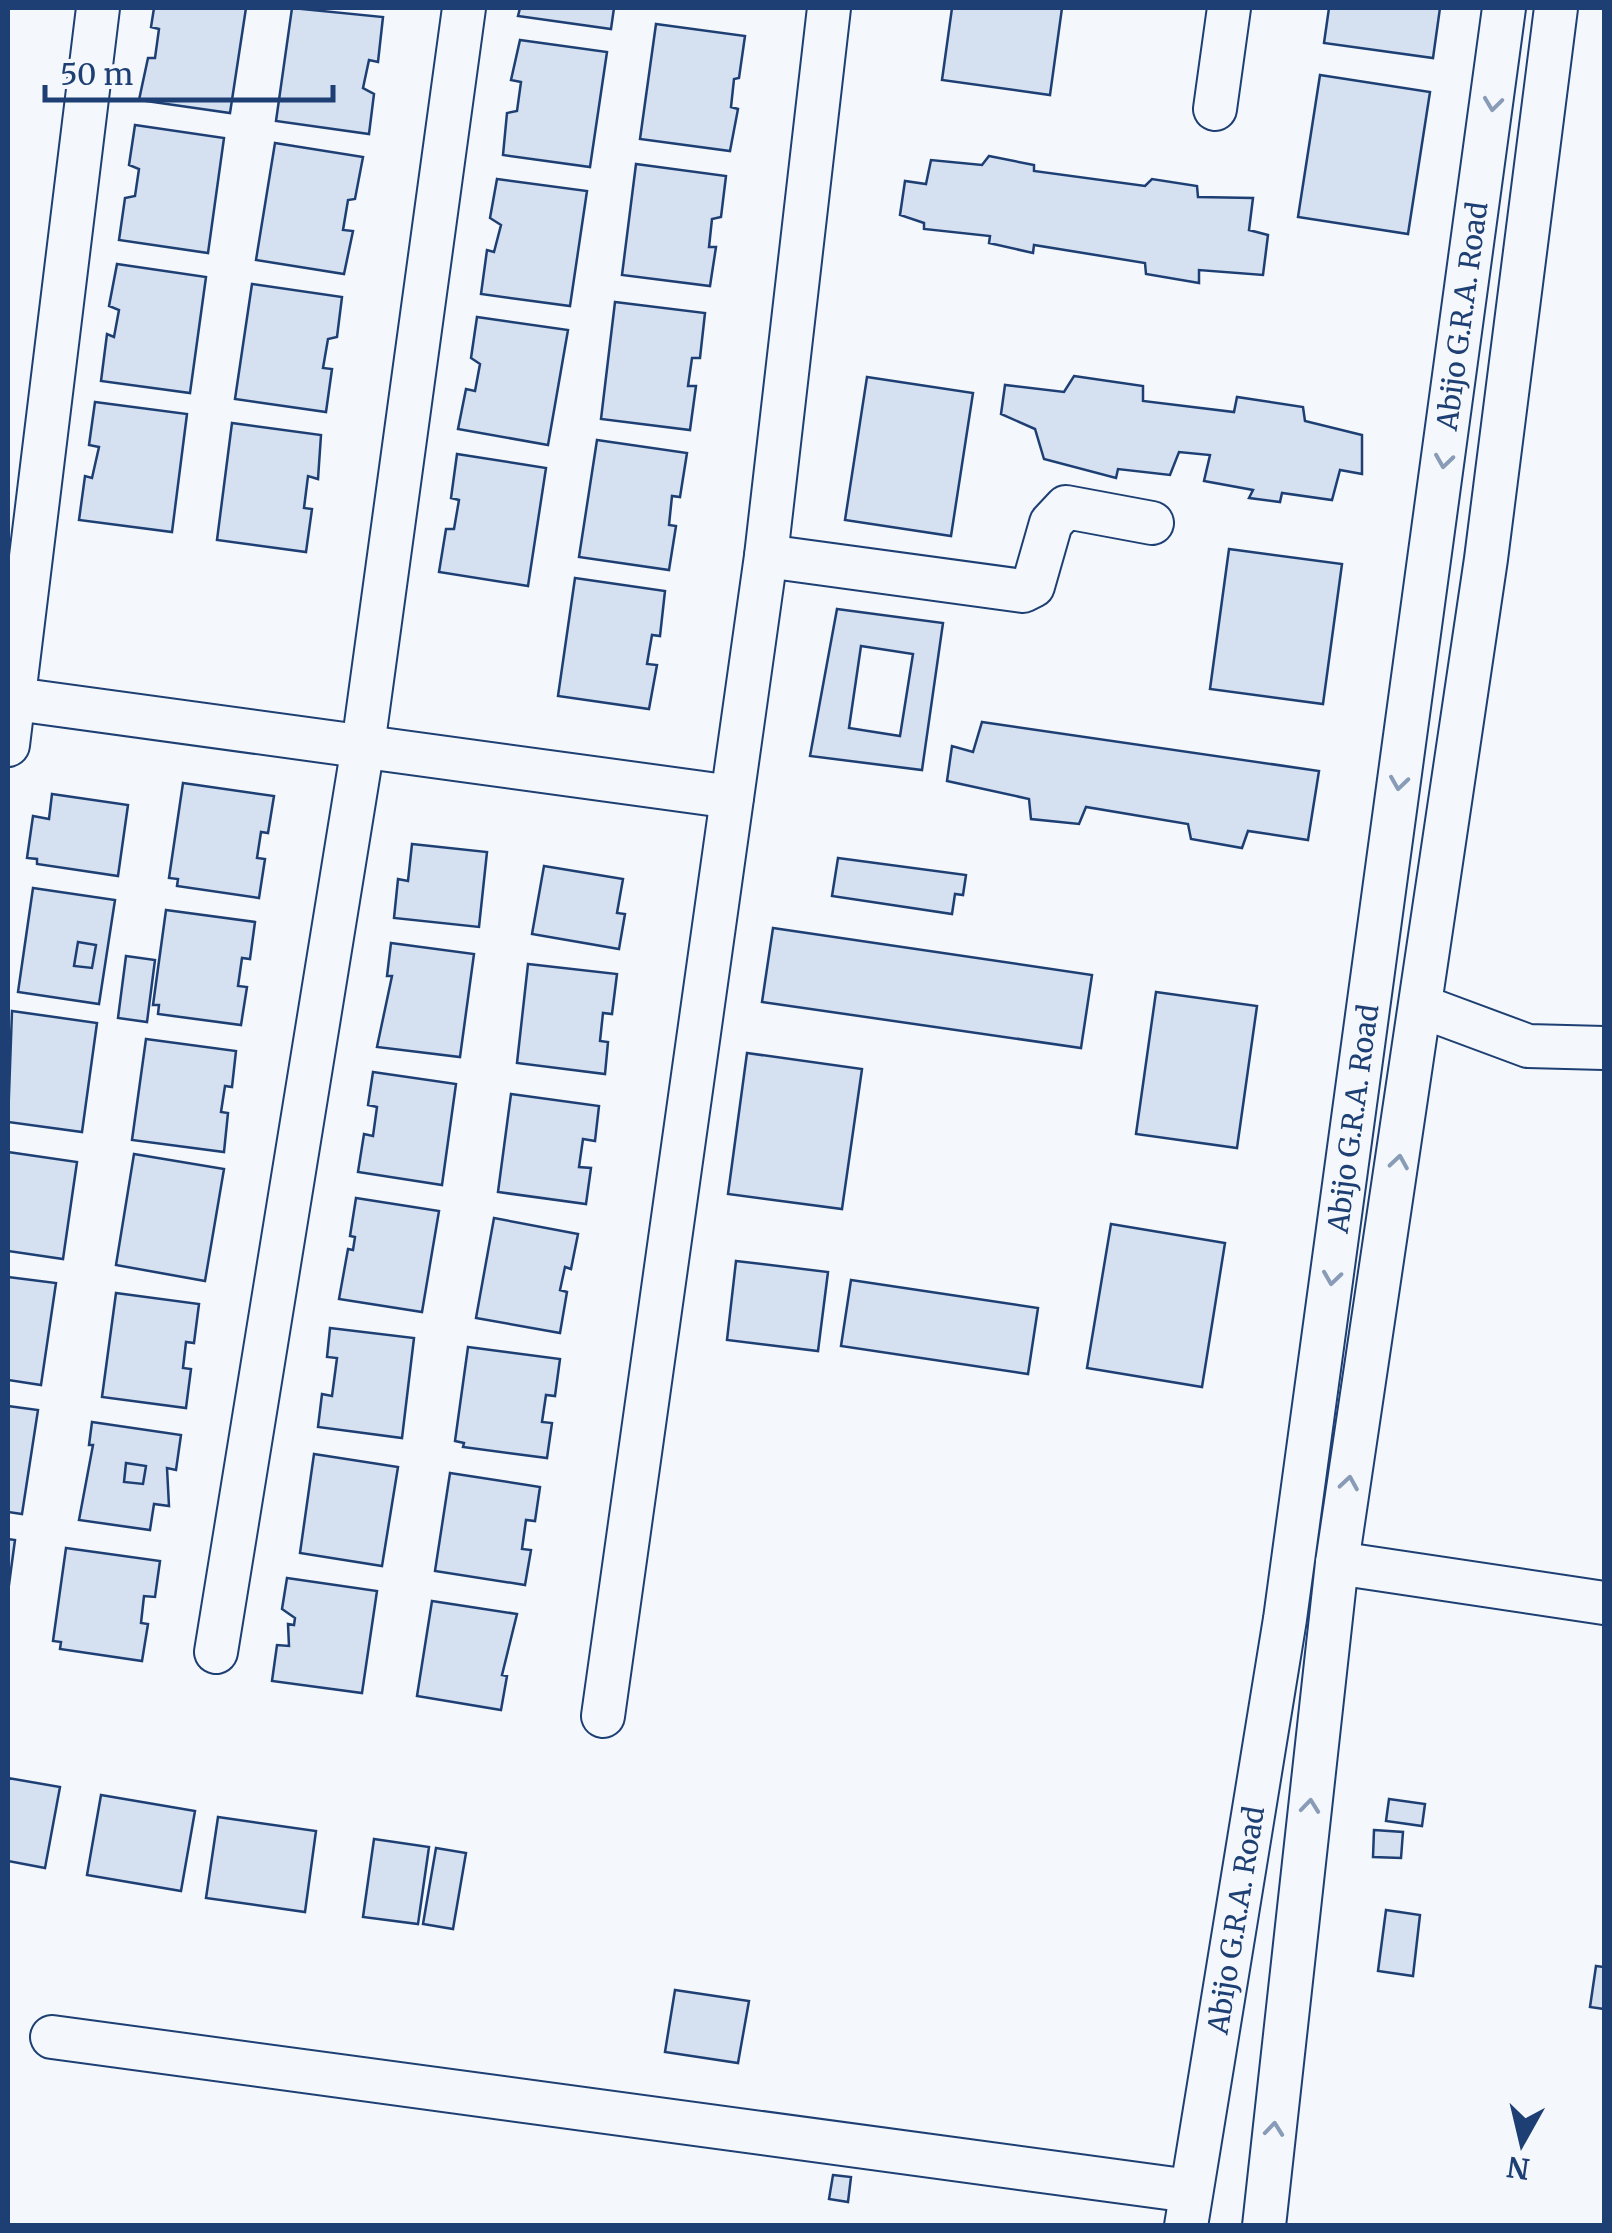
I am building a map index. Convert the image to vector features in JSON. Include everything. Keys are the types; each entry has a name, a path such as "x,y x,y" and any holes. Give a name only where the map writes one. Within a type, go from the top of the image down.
{"street":[{"path":"8,745 98,8"},
{"path":"216,1652 363,746 464,8"},
{"path":"603,1716 766,556 829,8"},
{"path":"1215,109 1228,8"},
{"name":"Abijo G.R.A. Road","path":"1188,2208 1285,1619 1504,8"},
{"name":"Abijo G.R.A. Road","path":"1264,2226 1336,1563 1486,559 1556,8"},
{"path":"766,556 1023,591 1033,586 1051,523 1066,506 1152,523"},
{"path":"12,699 732,798"},
{"path":"1422,1007 1528,1046 1604,1048"},
{"path":"1336,1563 1604,1603"},
{"path":"52,2036 1188,2208"}],"building":[{"path":"154,8 246,8 230,113 139,100 148,58 155,58 159,29 151,27"},
{"path":"292,8 383,17 378,62 369,60 363,88 374,94 369,134 276,121"},
{"path":"520,8 614,8 611,29 518,16"},
{"path":"952,8 1062,8 1050,95 942,80"},
{"path":"1329,8 1440,8 1433,58 1324,43"},
{"path":"656,24 745,36 739,78 734,79 731,107 738,109 730,151 640,139"},
{"path":"520,40 607,52 590,167 503,155 507,113 517,111 521,82 511,80"},
{"path":"1320,75 1430,92 1408,234 1298,217"},
{"path":"135,125 224,138 208,253 119,240 125,198 135,196 139,169 129,165"},
{"path":"275,143 363,157 355,199 348,200 343,230 353,231 344,274 256,260"},
{"path":"989,156 1034,165 1034,171 1145,186 1152,179 1197,186 1198,197 1253,198 1249,230 1268,235 1263,275 1199,270 1199,283 1146,274 1145,263 1034,245 1033,253 989,243 990,236 924,229 924,223 900,215 905,181 926,184 931,160 982,165"},
{"path":"636,164 726,176 721,217 712,219 709,247 716,247 710,286 622,275"},
{"path":"497,179 587,191 570,306 481,294 487,250 494,252 501,225 490,218"},
{"path":"117,264 206,277 190,393 101,381 107,334 114,337 119,310 109,306"},
{"path":"252,284 342,297 337,337 328,339 323,368 332,369 326,412 235,399"},
{"path":"615,302 705,313 700,358 692,358 688,386 696,386 690,430 601,419"},
{"path":"477,317 568,330 548,445 458,429 466,389 475,391 480,364 471,358"},
{"path":"1074,376 1143,386 1143,401 1234,412 1237,397 1303,407 1305,421 1362,435 1362,474 1340,470 1332,500 1282,493 1280,502 1249,498 1253,490 1204,481 1210,455 1179,452 1170,475 1118,469 1116,478 1044,459 1035,429 1001,414 1005,385 1064,392"},
{"path":"867,377 973,393 951,536 845,520"},
{"path":"95,402 187,414 172,532 79,520 85,476 92,478 99,447 89,445"},
{"path":"232,423 321,435 318,479 308,476 304,508 312,509 306,552 217,540"},
{"path":"597,440 687,453 680,497 672,496 669,525 676,526 669,570 579,557"},
{"path":"457,454 546,468 528,586 439,572 446,529 454,529 459,500 451,498"},
{"path":"1229,549 1342,564 1323,704 1210,689"},
{"path":"575,578 665,591 660,636 652,635 647,664 657,665 649,709 558,696"},
{"path":"837,609 943,623 922,770 810,756","holes":["861,646 913,654 900,736 849,728"]},
{"path":"982,722 1319,771 1308,840 1248,831 1242,848 1191,839 1188,824 1086,807 1079,824 1031,819 1029,799 947,781 952,746 973,752"},
{"path":"183,783 274,796 268,833 261,832 257,858 265,859 259,898 177,886 178,879 169,878"},
{"path":"52,794 128,805 118,876 37,864 37,859 27,858 33,816 49,819"},
{"path":"412,844 487,852 479,927 394,918 398,879 408,881"},
{"path":"838,858 966,875 963,895 955,894 952,914 832,896"},
{"path":"544,866 623,879 617,913 625,914 619,949 532,934"},
{"path":"33,888 115,900 99,1004 18,992","holes":["78,942 96,945 92,968 74,966"]},
{"path":"166,910 255,922 250,959 242,958 238,986 247,987 241,1025 158,1014 159,1005 153,1005"},
{"path":"773,928 1092,975 1081,1048 762,1002"},
{"path":"78,942 96,945 92,968 74,966"},
{"path":"391,943 474,954 460,1057 377,1047 392,976 387,976"},
{"path":"126,956 155,960 147,1022 118,1018"},
{"path":"528,964 617,974 612,1014 603,1013 600,1041 608,1042 605,1074 517,1063"},
{"path":"1156,992 1257,1006 1237,1148 1136,1134"},
{"path":"12,1011 97,1023 82,1132 8,1122"},
{"path":"146,1039 236,1051 232,1087 225,1086 221,1112 228,1113 224,1152 132,1140"},
{"path":"747,1053 862,1069 842,1209 728,1194"},
{"path":"373,1072 456,1084 442,1185 358,1172 364,1134 373,1136 377,1107 368,1105"},
{"path":"511,1094 599,1106 595,1141 583,1139 579,1167 591,1168 586,1204 498,1192"},
{"path":"8,1152 77,1162 63,1259 8,1251"},
{"path":"134,1154 224,1169 205,1281 116,1265"},
{"path":"356,1198 439,1211 422,1312 339,1299 348,1249 353,1250 355,1237 350,1236"},
{"path":"494,1218 578,1234 571,1269 565,1267 560,1290 567,1292 560,1333 476,1318"},
{"path":"1111,1224 1225,1243 1202,1387 1087,1368"},
{"path":"736,1261 828,1272 818,1351 727,1340"},
{"path":"8,1277 56,1283 41,1385 8,1380"},
{"path":"851,1280 1038,1308 1028,1374 841,1346"},
{"path":"116,1293 199,1304 194,1343 186,1342 183,1368 191,1369 186,1408 102,1397"},
{"path":"330,1328 414,1338 402,1438 318,1427 322,1394 332,1396 337,1358 327,1357"},
{"path":"468,1347 560,1359 555,1396 546,1395 542,1422 552,1423 547,1458 463,1447 464,1443 455,1441"},
{"path":"8,1406 38,1410 22,1514 8,1512"},
{"path":"92,1422 181,1435 176,1470 167,1468 169,1506 154,1504 150,1530 79,1520 93,1445 89,1445","holes":["126,1463 146,1466 143,1484 124,1482"]},
{"path":"314,1454 398,1467 382,1566 300,1553"},
{"path":"126,1463 146,1466 143,1484 124,1482"},
{"path":"450,1473 540,1487 535,1521 526,1520 522,1549 531,1550 525,1585 435,1571"},
{"path":"8,1539 15,1540 8,1592"},
{"path":"66,1548 160,1561 155,1597 144,1596 141,1623 148,1624 142,1661 60,1649 61,1642 53,1641"},
{"path":"287,1578 377,1591 362,1693 272,1681 277,1645 289,1646 288,1624 294,1625 295,1618 282,1609"},
{"path":"432,1601 517,1614 502,1675 507,1676 501,1710 417,1696"},
{"path":"8,1778 60,1787 45,1868 8,1861"},
{"path":"101,1795 195,1811 181,1891 87,1875"},
{"path":"1389,1799 1425,1804 1422,1826 1386,1821"},
{"path":"218,1817 316,1831 305,1912 206,1898"},
{"path":"1374,1830 1403,1832 1401,1858 1373,1857"},
{"path":"374,1839 429,1847 418,1924 363,1917"},
{"path":"436,1848 466,1853 453,1929 423,1924"},
{"path":"1386,1910 1420,1915 1413,1976 1378,1971"},
{"path":"1596,1966 1604,1967 1604,2009 1590,2007"},
{"path":"675,1990 749,2001 738,2063 665,2052"},
{"path":"833,2175 851,2177 848,2202 829,2199"}]}
